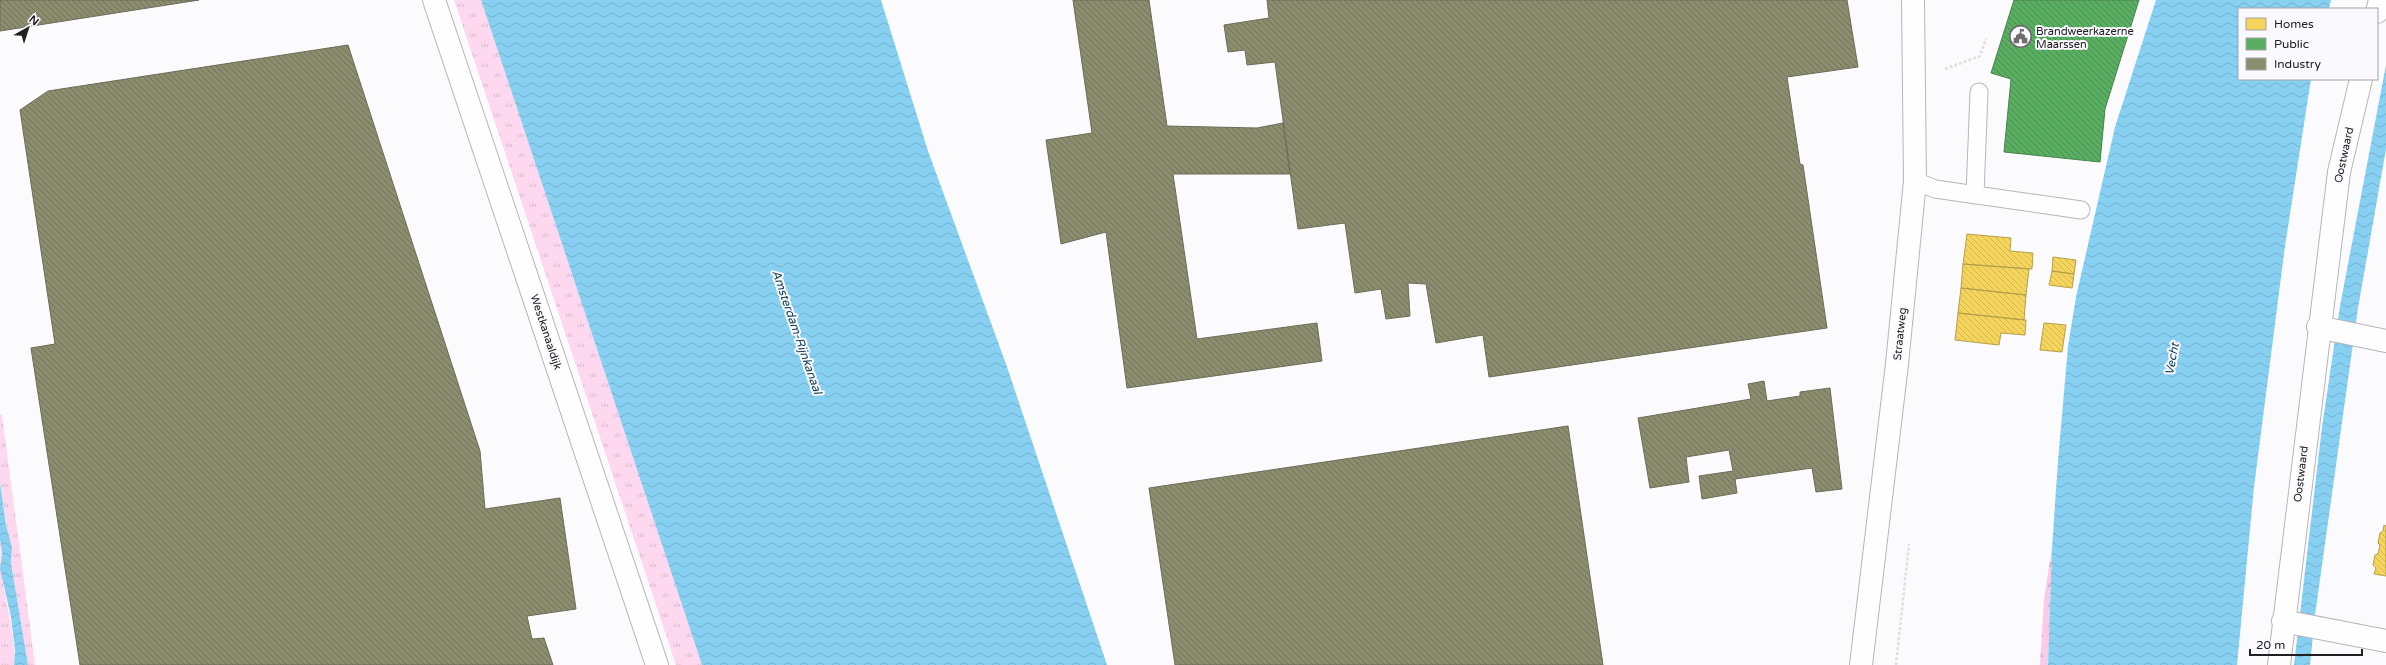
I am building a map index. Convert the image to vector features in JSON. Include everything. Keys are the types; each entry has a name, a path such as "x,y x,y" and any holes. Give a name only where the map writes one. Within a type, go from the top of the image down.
{"street":[{"name":"Westkanaaldijk","path":"434,0 657,665"},
{"name":"Straatweg","path":"1861,665 1897,364 1915,181 1913,0"},
{"name":"Oostwaard","path":"2279,665 2289,622 2324,329 2339,172 2361,80"},
{"path":"2324,329 2379,339"},
{"path":"2289,622 2386,641"}],"lane":[{"path":"1975,195 1979,92"},
{"path":"1915,181 1935,189 2081,210"}],"path":[{"path":"1944,70 1980,56 1986,38"}],"green space":[{"path":"454,0 481,0 702,665 676,665"},
{"path":"0,415 2,415 35,665 28,665 11,563 12,556 0,483"},
{"path":"0,540 1,571 12,629 14,665 0,665"},
{"path":"2052,548 2048,665 2040,665 2044,599"}],"water":[{"name":"Amsterdam-Rijnkanaal","path":"481,0 881,0 928,151 1006,364 1107,665 702,665"},
{"name":"Vecht","path":"2156,0 2331,0 2329,8 2238,8 2238,80 2311,80 2285,246 2254,487 2237,665 2048,665 2052,548 2068,346 2076,297 2115,127"},
{"path":"2386,65 2386,149 2358,308 2315,615 2310,665 2294,665 2322,427 2340,306"},
{"path":"0,483 6,524 12,548 11,563 28,665 14,665 15,650 11,617 0,569 2,553 0,540"}],"building: Homes":[{"path":"1967,234 2011,238 2010,251 2033,253 2032,269 1963,264"},
{"path":"2053,257 2076,260 2074,274 2052,271"},
{"path":"1963,264 2029,269 2026,295 1961,288"},
{"path":"2052,271 2074,274 2072,288 2049,285"},
{"path":"1961,288 2026,295 2024,320 1958,313"},
{"path":"1958,313 2026,320 2025,335 2001,333 1999,345 1955,340"},
{"path":"2044,323 2066,325 2062,352 2040,350"},
{"path":"2384,525 2386,526 2386,576 2374,574 2376,568 2373,565 2375,555 2378,554 2380,533 2383,531"}],"building: Public":[{"path":"2014,0 2139,0 2105,109 2100,162 2004,152 2011,79 1991,73"}],"building: Industry":[{"path":"0,0 199,0 0,31"},
{"path":"1073,0 1149,0 1167,126 1257,128 1283,123 1290,174 1173,174 1197,339 1317,323 1322,361 1127,388 1106,232 1061,244 1046,140 1092,133"},
{"path":"1267,0 1847,0 1858,67 1787,77 1800,164 1803,165 1827,328 1489,377 1483,335 1436,343 1426,284 1408,283 1410,316 1386,319 1381,289 1355,293 1345,223 1298,229 1275,62 1247,65 1245,50 1228,52 1224,25 1269,18"},
{"path":"348,45 480,451 485,509 560,498 576,609 527,616 532,639 544,638 553,665 80,665 31,348 55,344 20,110 48,91"},
{"path":"1764,381 1767,401 1800,396 1800,392 1830,388 1842,489 1816,492 1812,468 1735,479 1737,493 1702,499 1699,476 1733,471 1729,450 1686,457 1689,482 1650,488 1638,418 1751,399 1748,384"},
{"path":"1568,426 1603,665 1175,665 1149,488"}],"place":[{"name":"Brandweerkazerne Maarssen","path":"2020,37"}]}
